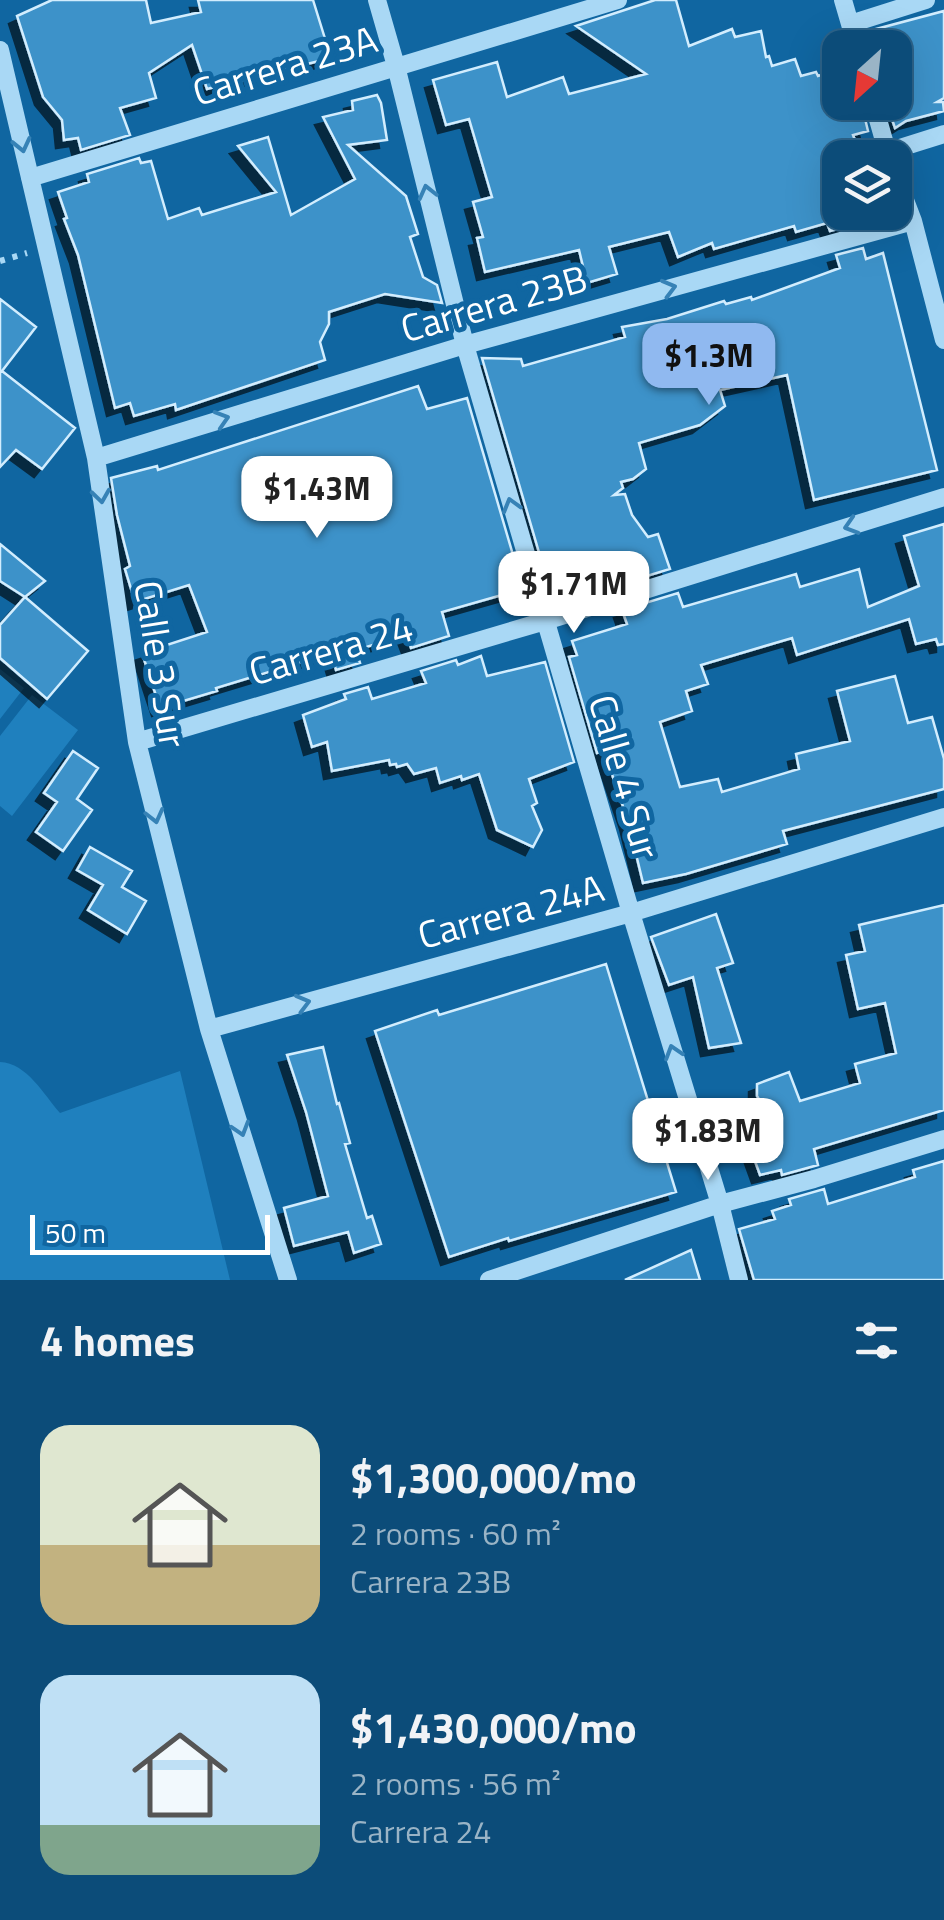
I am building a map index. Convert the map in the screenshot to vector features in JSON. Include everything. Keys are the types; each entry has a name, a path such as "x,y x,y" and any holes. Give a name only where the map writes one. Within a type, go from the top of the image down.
{"street":[{"name":"Calle 4 Sur","path":"377,0 465,344 544,621 720,1204 739,1280"},
{"name":"Carrera 23A","path":"30,178 618,0"},
{"path":"844,0 852,30"},
{"path":"850,24 926,0"},
{"name":"Calle 3 Sur","path":"0,50 96,458 137,742 209,1029 288,1280"},
{"path":"912,146 944,134"},
{"path":"912,221 936,282 944,340"},
{"name":"Carrera 23B","path":"96,458 465,344 879,230"},
{"name":"Carrera 24","path":"137,742 944,497"},
{"name":"Carrera 24A","path":"209,1029 631,912 944,817"},
{"path":"490,1280 720,1204 944,1139"}],"shaded area":[{"path":"0,669 24,688 0,719"},
{"path":"32,695 78,730 12,816 0,806 0,736"},
{"path":"0,1062 27,1074 60,1113 180,1071 230,1280 0,1280"}],"building":[{"path":"52,0 146,0 151,23 201,12 198,0 313,0 331,58 207,89 192,45 149,73 156,98 120,108 130,135 81,150 78,138 64,140 62,120 43,97 17,16"},
{"path":"655,0 676,0 689,46 732,29 735,37 761,31 766,57 769,56 772,66 795,59 801,76 816,72 822,75 822,120 865,120 868,131 853,135 855,140 822,140 822,224 796,232 794,226 714,249 712,243 678,257 669,232 609,247 617,274 587,283 579,250 485,272 477,238 483,237 473,202 492,197 469,119 446,125 433,80 497,62 507,97 563,77 569,94 646,74 576,26"},
{"path":"944,11 944,98 937,102 943,102 944,111 912,119 912,30 873,30"},
{"path":"377,95 387,140 348,145 406,196 418,234 410,237 423,277 437,285 442,303 385,294 329,312 329,324 320,342 325,360 176,410 175,404 134,416 130,403 115,408 78,255 58,192 89,182 87,174 139,158 141,163 151,161 168,219 199,208 202,215 276,192 238,146 268,137 291,215 355,179 323,117 353,110 352,101"},
{"path":"863,248 866,259 883,253 937,470 814,500 787,375 720,390 725,406 700,425 639,443 646,469 621,482 623,488 614,495 625,494 632,515 648,537 658,534 670,569 614,586 609,570 550,590 482,358 521,359 523,366 625,337 622,327 667,319 724,301 726,304 751,297 752,300 840,268 836,255"},
{"path":"0,299 36,327 2,371 75,428 42,469 16,450 0,467"},
{"path":"418,386 427,409 467,398 523,589 442,612 449,636 411,648 406,635 356,650 360,663 336,670 331,653 160,708 142,653 207,632 189,585 135,602 125,569 130,566 111,478 157,466 158,470"},
{"path":"944,524 944,644 938,645 936,639 916,644 909,619 797,655 792,638 701,665 708,684 686,691 692,711 660,722 680,787 718,779 722,792 799,769 796,754 850,741 837,691 895,676 908,723 932,717 944,759 944,789 783,831 787,844 643,883 628,821 604,751 597,753 569,657 577,655 572,641 627,624 622,610 678,593 683,607 796,574 800,587 859,569 868,607 919,586 904,536"},
{"path":"0,544 45,581 25,597 0,581"},
{"path":"25,597 88,651 47,699 0,658 0,625"},
{"path":"481,656 487,676 545,662 574,762 529,779 537,803 532,806 542,830 533,847 497,830 479,774 440,783 436,768 414,774 407,764 397,767 390,765 389,760 332,771 327,742 312,747 303,715 346,699 344,694 368,687 372,699 426,683 421,671 456,660 458,665"},
{"path":"73,751 98,768 77,799 92,810 63,851 36,832 57,802 44,793"},
{"path":"90,847 132,871 122,887 146,901 127,934 88,910 103,885 77,870"},
{"path":"944,905 944,1110 814,1149 818,1165 782,1175 781,1170 760,1175 746,1136 778,1132 757,1096 757,1084 789,1072 800,1101 860,1083 855,1064 896,1053 885,1003 858,1009 846,955 865,951 859,925"},
{"path":"716,914 733,963 717,968 741,1043 709,1048 693,977 669,985 651,937"},
{"path":"606,964 676,1192 449,1257 375,1031"},
{"path":"323,1047 350,1143 345,1144 367,1218 372,1216 381,1244 354,1253 348,1232 294,1246 284,1208 328,1196 287,1055"},
{"path":"944,1161 944,1280 754,1280 739,1229 775,1219 772,1211 791,1205 789,1199 824,1189 828,1204 915,1177 913,1170"},
{"path":"691,1250 700,1280 625,1280"}]}
